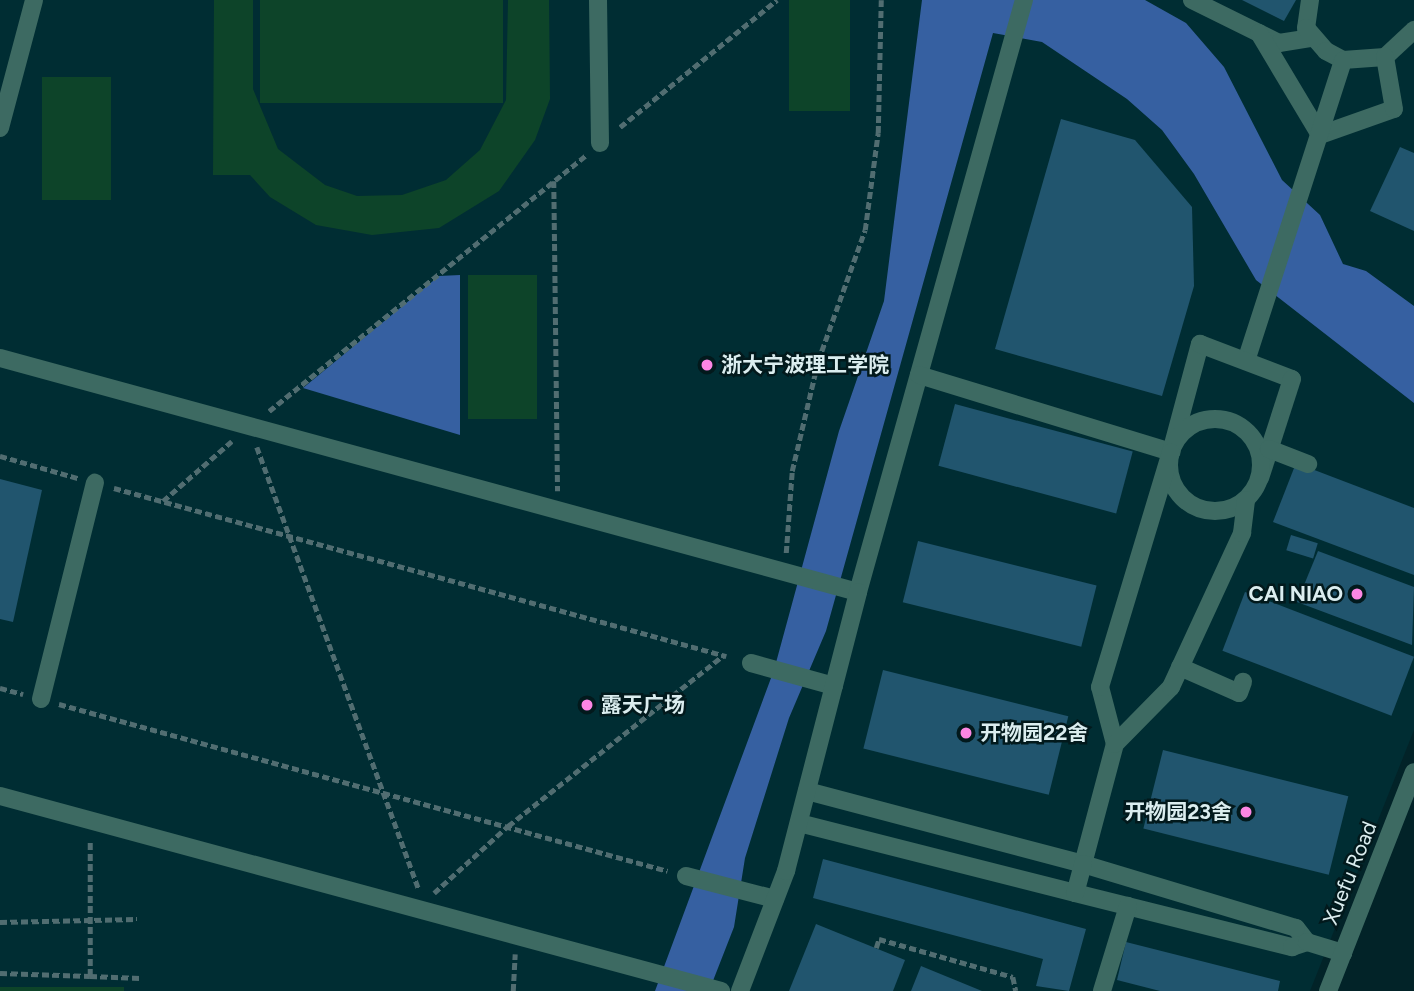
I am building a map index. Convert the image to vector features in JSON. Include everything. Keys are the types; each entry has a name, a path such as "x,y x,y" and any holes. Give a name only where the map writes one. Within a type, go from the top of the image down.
{"street":[{"path":"0,128 34,0"},
{"path":"598,0 600,143"},
{"path":"740,991 775,899 799,822 826,683 919,375 1024,0"},
{"path":"1192,0 1279,43 1312,38"},
{"path":"1310,0 1306,27 1312,38 1343,60 1385,57 1414,30"},
{"path":"1259,33 1320,135"},
{"path":"1320,135 1394,108 1385,57"},
{"path":"1246,361 1343,60"},
{"path":"1075,892 1115,744 1171,687 1242,533 1245,500 1260,478 1292,379 1200,344 1171,452 1100,687 1115,744"},
{"path":"0,358 852,591"},
{"path":"919,375 1171,452"},
{"path":"1245,500 1218,511 1190,504 1171,481 1171,452 1190,427 1204,421 1236,424 1257,447 1260,478"},
{"path":"1269,449 1308,464"},
{"path":"41,699 95,482"},
{"path":"751,663 826,683"},
{"path":"1180,667 1239,693 1243,682"},
{"name":"Xuefu Road","path":"1328,991 1414,772"},
{"path":"807,791 1083,864 1296,928 1307,942 1343,953"},
{"path":"0,796 721,991"},
{"path":"799,822 1292,947 1307,942"},
{"path":"686,876 775,899"},
{"path":"1102,991 1128,906"}],"path":[{"path":"163,501 250,426 777,0"},
{"path":"785,572 792,471 818,361 865,230 878,133 881,0"},
{"path":"554,180 558,511"},
{"path":"250,426 427,911"},
{"path":"0,456 751,663"},
{"path":"427,911 436,888 508,826 724,655"},
{"path":"0,688 686,876"},
{"path":"90,976 92,821"},
{"path":"0,922 137,919"},
{"path":"513,991 516,936"},
{"path":"876,948 879,939 1013,977 1016,991"},
{"path":"0,973 140,978"}],"shaded area":[{"name":"浙大宁波理工学院","path":"0,0 1414,0 1414,730 1310,991 0,991"}],"green space":[{"path":"214,0 253,0 253,89 278,149 325,185 357,196 402,195 446,180 480,150 506,100 508,0 549,0 550,99 535,140 499,191 439,228 372,235 316,225 270,197 250,175 213,175"},
{"path":"260,0 503,0 503,103 260,103"},
{"path":"789,0 850,0 850,111 789,111"},
{"path":"42,77 111,77 111,200 42,200"},
{"path":"468,275 537,275 537,419 468,419"},
{"path":"0,987 124,987 124,991 0,991"}],"water":[{"path":"922,0 1145,0 1186,23 1224,67 1282,180 1320,215 1343,264 1366,271 1414,306 1414,403 1256,280 1194,174 1162,130 1127,99 1042,42 993,33 826,631 789,718 745,858 734,927 709,991 655,991 774,670 839,431 884,301"},
{"path":"460,275 460,435 303,388 439,276"}],"building":[{"path":"1242,0 1296,0 1284,21"},
{"path":"1061,119 1135,140 1192,207 1194,286 1162,396 995,349"},
{"path":"1400,147 1414,153 1414,231 1370,211"},
{"path":"955,404 1133,452 1116,513 938,466"},
{"path":"1296,463 1414,508 1414,575 1273,522"},
{"path":"0,479 42,490 13,622 0,619"},
{"path":"1291,535 1318,543 1313,558 1286,550"},
{"path":"918,541 1097,586 1081,647 903,602"},
{"name":"CAI NIAO","path":"1318,551 1414,587 1412,645 1297,602"},
{"path":"1245,592 1414,657 1391,716 1222,651"},
{"name":"开物园22舍","path":"883,670 1068,716 1049,795 863,749"},
{"name":"开物园23舍","path":"1163,750 1348,796 1329,875 1143,829"},
{"path":"823,859 1086,929 1069,991 1036,986 1043,959 813,898"},
{"path":"816,924 905,960 893,991 789,991"},
{"path":"1126,942 1280,981 1278,991 1160,991 1117,980"},
{"path":"921,966 982,991 911,991"}],"place":[{"name":"浙大宁波理工学院","path":"707,365"},
{"name":"CAI NIAO","path":"1357,594"},
{"name":"露天广场","path":"587,705"},
{"name":"开物园22舍","path":"966,733"},
{"name":"开物园23舍","path":"1246,812"}]}
